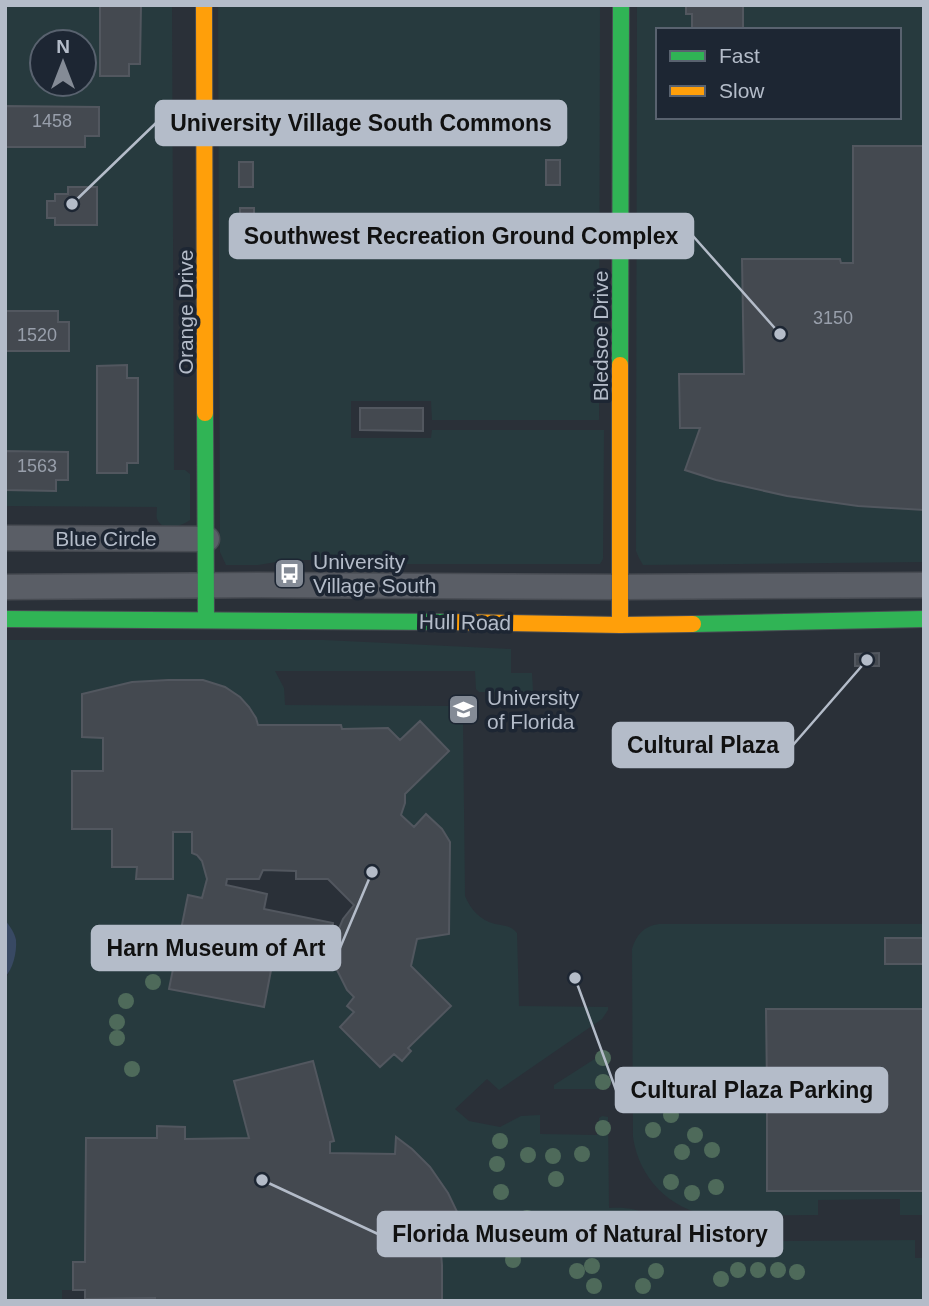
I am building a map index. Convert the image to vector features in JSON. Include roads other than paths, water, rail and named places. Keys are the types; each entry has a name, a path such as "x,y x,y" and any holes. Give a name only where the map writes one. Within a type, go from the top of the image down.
{"street":[{"name":"Orange Drive","path":"204,5 206,619"},
{"name":"Bledsoe Drive","path":"620,625 621,5"},
{"name":"Blue Circle","path":"5,538 207,539"},
{"name":"Hull Road","path":"5,587 259,584 621,587 924,585"},
{"name":"Hull Road","path":"5,619 620,625 924,619"}],"water":[{"path":"5,920 14,935 16,945 12,965 5,977"}],"place":[{"name":"University Village South Commons","path":"72,204"},
{"name":"Southwest Recreation Ground Complex","path":"780,334"},
{"name":"University Village South","path":"290,573"},
{"name":"Cultural Plaza","path":"867,660"},
{"name":"University of Florida","path":"464,709"},
{"name":"Harn Museum of Art","path":"372,872"},
{"name":"Cultural Plaza Parking","path":"575,978"},
{"name":"Florida Museum of Natural History","path":"262,1180"}]}
